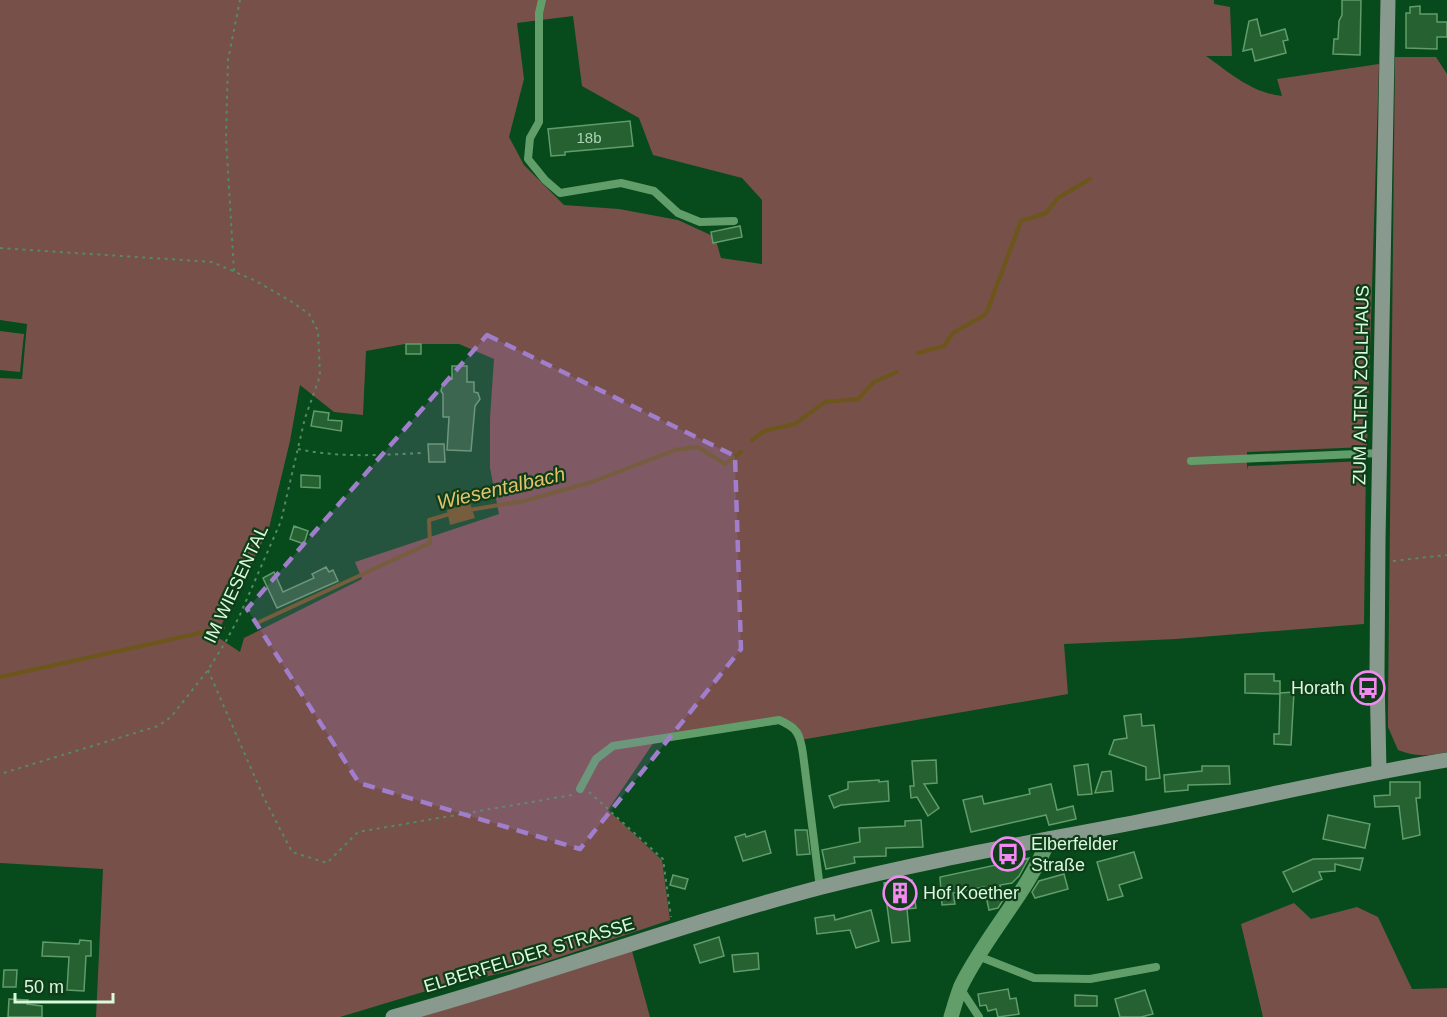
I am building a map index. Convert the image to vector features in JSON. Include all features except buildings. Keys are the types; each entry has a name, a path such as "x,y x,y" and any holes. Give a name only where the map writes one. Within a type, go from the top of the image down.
{"main road":[{"name":"ZUM ALTEN ZOLLHAUS","path":"1379,771 1378,562 1388,0"},
{"name":"ELBERFELDER STRASSE","path":"393,1017 490,990 690,925 890,870 1236,802 1379,771 1447,760"}],"street":[{"path":"951,1017 960,988 1041,857 1048,839"}],"lane":[{"path":"542,0 538,13 539,122 530,138 528,159 545,180 560,193 621,183 654,191 678,213 700,222 734,221"},
{"path":"1191,461 1380,453"},
{"path":"580,789 596,759 613,746 779,720 790,724 800,734 820,888"},
{"path":"978,956 1034,978 1090,979 1156,967"},
{"path":"960,988 979,1017"}],"path":[{"path":"234,272 226,138 228,60 240,0"},
{"name":"IM WIESENTAL","path":"0,248 212,262 256,281 309,314 318,331 320,376 305,418 281,521 239,617 208,670 171,717 158,726 0,774"},
{"path":"298,448 320,454 374,456 422,453"},
{"path":"1378,562 1447,555"},
{"path":"208,670 264,798 292,852 327,863 358,832 590,792 663,859 671,919"}],"highlighted area":[{"path":"487,335 735,456 741,649 580,849 359,783 247,609"}],"shaded area":[{"path":"0,0 1214,0 1214,4 1230,7 1232,56 1206,56 1251,87 1261,91 1282,96 1277,79 1379,64 1367,447 1247,452 1247,470 1248,466 1366,461 1364,624 1176,639 1064,644 1068,694 806,739 796,740 791,731 779,724 654,742 608,810 662,860 670,920 539,964 423,992 340,1017 96,1017 103,869 0,863 0,378 22,379 27,324 0,320","holes":["573,16 582,86 639,118 653,155 742,178 762,200 762,264 721,258 715,237 678,220 619,209 564,205 524,165 509,137 524,79 517,23","405,344 459,344 494,359 490,418 490,468 499,514 355,562 362,579 244,638 240,652 216,636 269,528 290,441 300,385 334,412 363,415 366,351"]},
{"path":"1395,57 1436,57 1447,74 1447,752 1428,755 1416,755 1398,750 1388,727"},
{"path":"0,331 24,334 20,372 0,370"},
{"path":"470,503 475,518 450,525 447,510"},
{"path":"1294,903 1311,919 1357,907 1378,917 1412,989 1447,988 1447,1017 1263,1017 1241,924"},
{"path":"632,951 650,1017 412,1017"}],"waterway":[{"name":"Wiesentalbach","path":"918,353 944,346 953,333 986,314 1021,221 1046,213 1058,198 1090,179"},
{"name":"Wiesentalbach","path":"752,440 764,431 795,424 825,402 858,399 874,382 897,372"},
{"name":"Wiesentalbach","path":"469,510 524,501 592,482 675,450 698,447 725,464 741,452"},
{"name":"Wiesentalbach","path":"257,623 430,543 429,520 453,513"},
{"name":"Wiesentalbach","path":"0,677 223,628"}],"place":[{"name":"Horath","path":"1368,688"},
{"name":"Elberfelder Straße","path":"1008,854"},
{"name":"Hof Koether","path":"900,893"}]}
